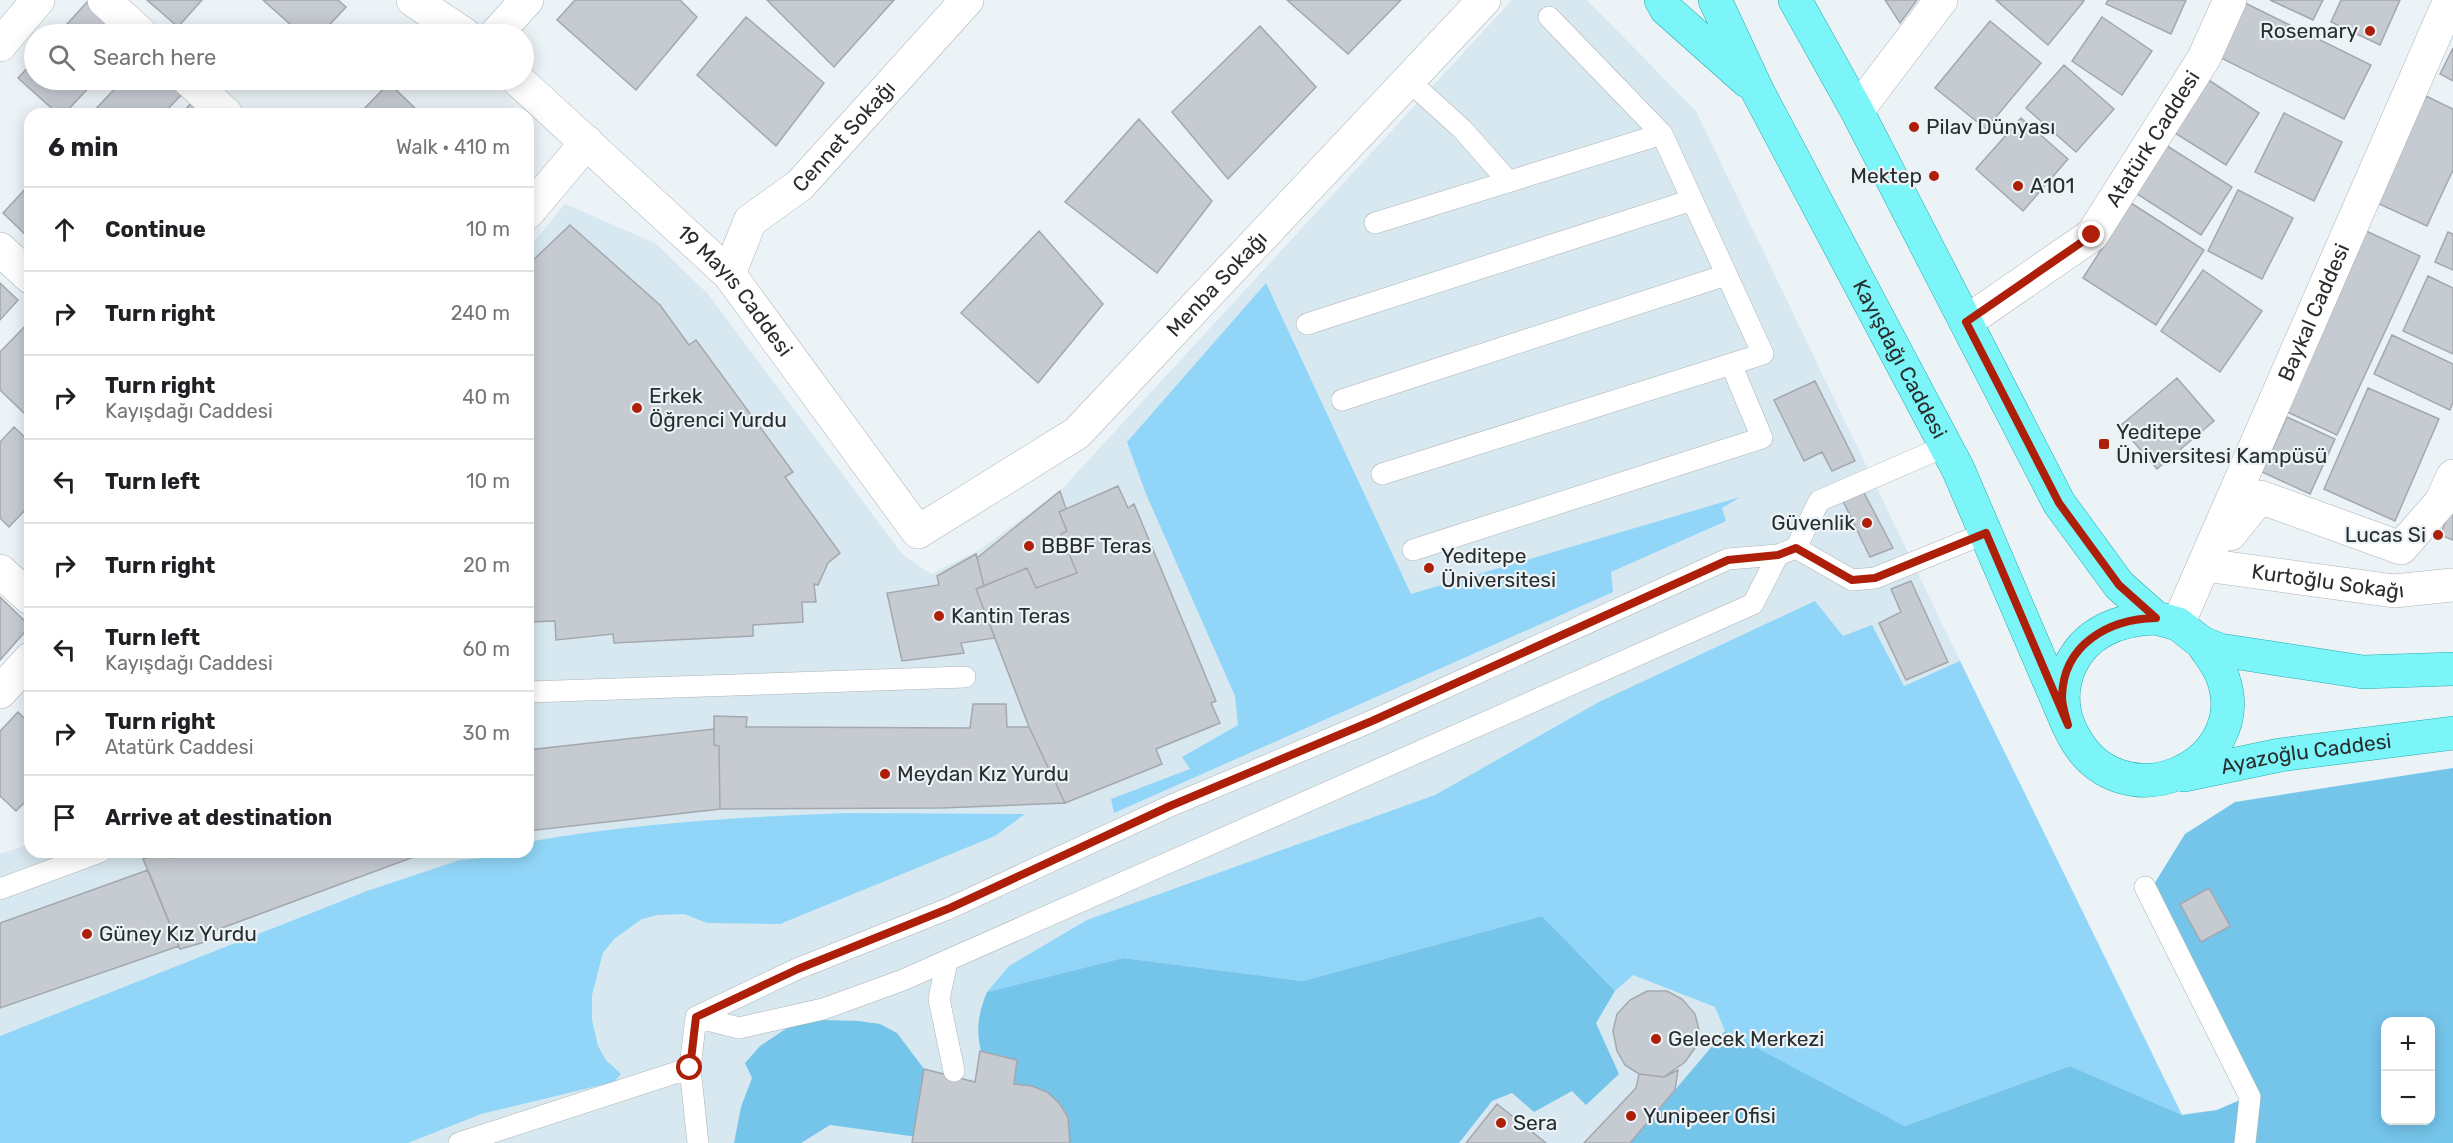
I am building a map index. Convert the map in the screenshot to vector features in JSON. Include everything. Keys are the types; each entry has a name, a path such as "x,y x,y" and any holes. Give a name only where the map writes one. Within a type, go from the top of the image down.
{"main road":[{"path":"1661,0 1666,9 1758,92"},
{"name":"Kayışdağı Caddesi","path":"1715,0 1758,92 1946,446 2068,725"},
{"path":"1795,0 1857,111 2059,503 2119,585 2179,628 2220,650 2363,672 2453,669"},
{"path":"2132,619 2179,628 2223,677 2227,704 2222,730 2209,753 2193,766 2162,780 2138,781 2115,776 2095,764 2086,755 2068,725 2062,699 2066,676 2075,656 2091,638 2110,627 2132,619"},
{"name":"Ayazoğlu Caddesi","path":"2162,780 2280,755 2453,733"}],"street":[{"path":"0,45 38,0"},
{"path":"104,0 130,24"},
{"path":"413,0 449,24"},
{"path":"505,24 527,0"},
{"name":"Cennet Sokağı","path":"729,274 750,221 800,184 967,0"},
{"name":"Menba Sokağı","path":"918,532 1077,433 1484,0"},
{"path":"1857,111 1941,0"},
{"name":"Atatürk Caddesi","path":"1966,322 2092,235 2204,58 2230,0"},
{"name":"Baykal Caddesi","path":"2179,628 2450,0"},
{"path":"200,90 219,108"},
{"name":"19 Mayıs Caddesi","path":"529,90 729,274 918,532"},
{"path":"534,205 587,142"},
{"path":"0,249 24,271"},
{"path":"2205,565 2260,497 2401,548 2441,502 2453,476"},
{"name":"Kurtoğlu Sokağı","path":"2205,565 2394,591 2453,585"},
{"path":"0,571 24,593"},
{"path":"0,692 24,666"}],"lane":[{"path":"1382,474 1763,354 1662,134 1549,17"},
{"path":"1408,80 1462,129 1508,181"},
{"path":"1375,223 1662,134"},
{"path":"1307,324 1692,200"},
{"path":"1342,400 1726,274"},
{"path":"1413,550 1762,438 1731,364"},
{"path":"696,1017 739,1028 823,1008 903,980 1752,604 1819,501 1946,446"},
{"path":"696,1017 798,969 950,908 1170,806 1372,721 1728,560 1787,551 1852,580 1875,578 1986,533"},
{"path":"534,692 965,677"},
{"path":"0,889 84,858"},
{"path":"2145,888 2250,1097 2245,1143"},
{"path":"947,961 939,999 954,1071"},
{"path":"696,1017 690,1068 698,1143"},
{"path":"459,1143 690,1068"}],"shaded area":[{"name":"Yeditepe Üniversitesi","path":"1512,0 1587,0 1696,111 1960,661 2182,1114 2217,1110 2215,1143 0,1143 0,854 24,846 24,858 534,858 534,242 565,204 655,243 708,294 902,554 931,574 979,550 1060,491"},
{"path":"1266,283 1411,594 1740,497 1722,508 1726,521 1611,572 1613,592 1114,813 1111,799 1190,769 1182,757 1238,725 1235,696 1146,494 1127,442"},
{"path":"1815,601 1843,636 1872,625 1904,686 1960,661 2182,1115 2070,1066 1905,1126 1725,1031 1715,1007 1633,975 1615,991 1542,916 1303,981 1123,958 987,992 1009,966 1087,920 1435,795 1599,702"},
{"path":"2453,768 2453,1143 1630,1143 1725,1031 1905,1126 2070,1066 2182,1115 2217,1110 2258,1092 2151,889 2185,834 2235,802"},
{"path":"848,813 1025,814 995,836 780,924 707,923 684,914 658,915 642,919 614,939 603,953 592,995 592,1020 598,1046 606,1060 621,1074 614,1082 481,1114 408,1143 0,1143 0,1036 367,891 460,860 534,858 534,841 568,835 688,822"},
{"path":"1542,916 1615,991 1596,1023 1619,1074 1586,1105 1572,1091 1534,1112 1512,1093 1492,1101 1459,1143 961,1143 830,1125 801,1143 734,1143 741,1107 752,1078 745,1063 760,1046 787,1028 804,1022 824,1020 880,1024 897,1033 924,1069 988,1085 978,1029 987,992 1123,958 1303,981"}],"building":[{"path":"147,0 202,0 181,24 175,24"},
{"path":"263,0 338,0 346,7 330,24 290,24"},
{"path":"575,0 680,0 697,17 636,90 557,20"},
{"path":"767,0 894,0 834,67"},
{"path":"1287,0 1401,0 1348,54"},
{"path":"1885,0 1917,0 1900,23"},
{"path":"1996,0 2082,0 2084,1 2048,45"},
{"path":"2108,0 2186,0 2171,34 2106,4"},
{"path":"2270,0 2323,0 2313,20"},
{"path":"2341,0 2400,0 2380,45 2331,22"},
{"path":"88,1 113,24 67,24"},
{"path":"2243,2 2371,65 2344,119 2217,56"},
{"path":"746,17 824,83 776,146 697,75"},
{"path":"2102,17 2152,51 2122,95 2072,61"},
{"path":"1990,21 2041,63 1986,129 1935,88"},
{"path":"1260,26 1316,87 1228,179 1172,112"},
{"path":"2453,48 2453,81 2440,74"},
{"path":"2064,65 2114,109 2076,152 2026,108"},
{"path":"24,72 24,83 18,78"},
{"path":"2204,77 2259,113 2226,165 2170,130"},
{"path":"31,90 87,90 70,108 51,108"},
{"path":"114,90 182,90 184,92 169,108 97,108"},
{"path":"382,90 396,90 415,108 365,108"},
{"path":"2426,96 2453,109 2453,170 2427,226 2377,203"},
{"path":"193,101 201,108 187,108"},
{"path":"2284,113 2342,142 2314,201 2255,172"},
{"path":"2021,118 2068,159 2023,211 1976,169"},
{"path":"1139,119 1212,201 1157,273 1065,202"},
{"path":"2164,144 2232,187 2201,235 2134,192"},
{"path":"24,190 24,233 3,213"},
{"path":"2238,190 2293,218 2262,279 2208,251"},
{"path":"2131,203 2204,250 2156,325 2083,278"},
{"name":"Erkek Öğrenci Yurdu","path":"570,225 660,305 689,345 696,340 793,472 785,477 840,553 828,563 818,585 814,584 816,602 802,602 803,622 753,625 753,636 614,643 613,634 556,640 555,621 534,622 534,259"},
{"path":"2364,230 2420,256 2337,435 2281,409"},
{"path":"1039,231 1103,304 1038,383 961,313"},
{"path":"2448,232 2453,234 2453,270 2435,262"},
{"path":"2203,270 2262,311 2220,372 2161,331"},
{"path":"2428,276 2453,288 2453,354 2403,331"},
{"path":"0,283 18,300 0,320"},
{"path":"24,327 24,413 0,390 0,352"},
{"path":"2392,335 2453,364 2453,402 2450,410 2374,374"},
{"path":"2177,378 2214,421 2157,469 2120,426"},
{"path":"1815,381 1855,461 1832,471 1822,452 1804,461 1774,400"},
{"path":"2368,388 2439,419 2395,521 2324,489"},
{"path":"2287,417 2335,439 2310,494 2262,472"},
{"path":"14,427 24,436 24,511 9,527 0,518 0,442"},
{"path":"1118,486 1128,508 1134,504 1216,701 1211,703 1220,723 1156,749 1162,764 1065,803 1029,727 976,589 1027,568 1036,588 1077,573 1061,534 1067,531 1059,512"},
{"name":"Güvenlik","path":"1862,489 1893,548 1870,557 1842,499"},
{"name":"BBBF Teras","path":"1060,491 1066,509 1059,512 1067,531 1061,534 1077,573 1036,588 1027,568 984,586 977,558"},
{"path":"2453,505 2453,540 2440,535"},
{"name":"Kantin Teras","path":"976,554 984,586 976,589 995,638 961,643 964,653 902,661 887,593 939,585 937,576"},
{"path":"1911,581 1948,662 1906,680 1879,623 1901,612 1891,589"},
{"path":"0,597 24,620 24,633 0,660"},
{"name":"Meydan Kız Yurdu","path":"973,704 1006,704 1007,727 1029,727 1065,803 942,808 720,809 719,746 714,745 714,716 747,717 746,727 970,728"},
{"path":"18,712 24,718 24,803 16,811 0,796 0,731"},
{"path":"714,729 714,745 719,746 720,809 534,830 534,749"},
{"name":"Güney Kız Yurdu","path":"411,858 203,935 205,942 180,949 143,859"},
{"name":"Güney Kız Yurdu","path":"148,870 179,946 0,1008 0,923"},
{"path":"2209,888 2230,926 2201,942 2180,904"},
{"name":"Gelecek Merkezi","path":"1647,991 1667,991 1682,999 1695,1014 1699,1030 1695,1048 1685,1062 1664,1077 1639,1074 1625,1065 1617,1051 1613,1031 1617,1014 1630,1000"},
{"path":"980,1051 1017,1060 1014,1084 1032,1086 1047,1092 1059,1103 1068,1117 1070,1143 912,1143 924,1069 975,1082"},
{"name":"Yunipeer Ofisi","path":"1678,1070 1675,1090 1630,1143 1584,1143 1636,1088 1639,1074 1664,1077"},
{"name":"Sera","path":"1497,1104 1546,1143 1466,1143"}],"place":[{"name":"Rosemary","path":"2370,31"},
{"name":"Pilav Dünyası","path":"1914,127"},
{"name":"Mektep","path":"1934,176"},
{"name":"A101","path":"2018,186"},
{"name":"Erkek Öğrenci Yurdu","path":"637,408"},
{"name":"Yeditepe Üniversitesi Kampüsü","path":"2104,444"},
{"name":"Güvenlik","path":"1867,523"},
{"name":"Lucas Si","path":"2438,535"},
{"name":"BBBF Teras","path":"1029,546"},
{"name":"Yeditepe Üniversitesi","path":"1429,568"},
{"name":"Kantin Teras","path":"939,616"},
{"name":"Meydan Kız Yurdu","path":"885,774"},
{"name":"Güney Kız Yurdu","path":"87,934"},
{"name":"Gelecek Merkezi","path":"1656,1039"},
{"name":"Yunipeer Ofisi","path":"1631,1116"},
{"name":"Sera","path":"1501,1123"}],"route":[{"path":"690,1068 696,1017 798,969 950,908 1170,806 1372,721 1728,560 1778,555 1796,548 1852,580 1875,578 1986,533 2068,725 2062,699 2066,676 2075,656 2091,638 2110,627 2132,619 2156,618 2119,585 2059,503 1966,322 2092,235"}]}
